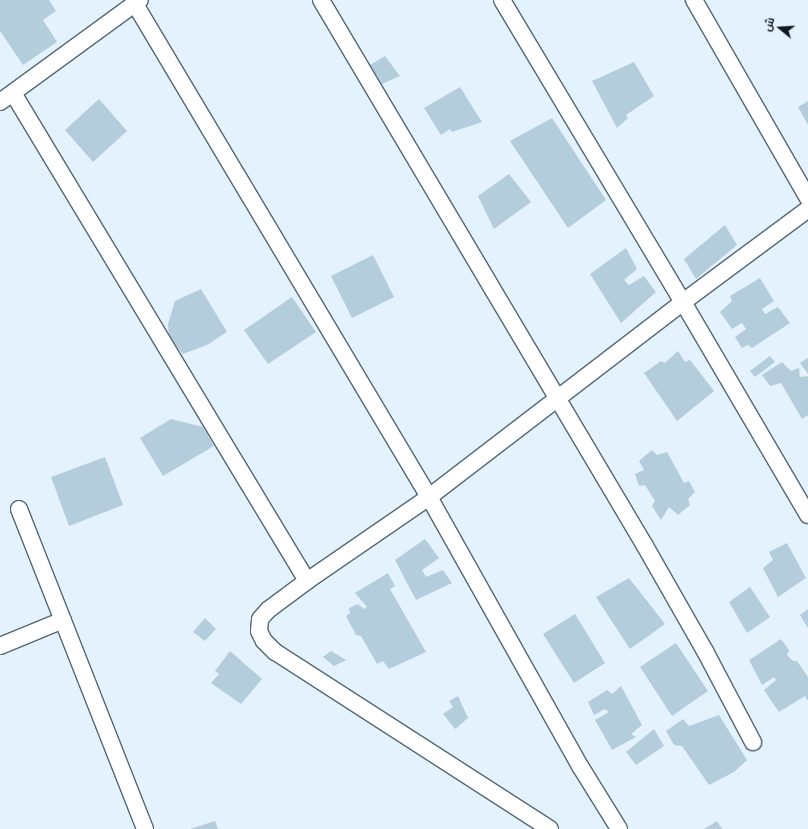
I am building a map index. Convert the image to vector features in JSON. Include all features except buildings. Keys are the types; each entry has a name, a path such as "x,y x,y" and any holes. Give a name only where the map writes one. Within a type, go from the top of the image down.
{"street":[{"path":"321,0 557,400 653,559 705,651 753,742"},
{"path":"502,0 683,302 808,515"},
{"path":"694,0 808,198"},
{"path":"307,581 6,97 138,2 428,497 580,766 619,829"},
{"path":"550,829 275,652 264,641 259,631 260,619 268,610 307,581 428,497 557,400 683,302 808,209"},
{"path":"19,509 145,829"},
{"path":"0,646 63,620"}]}
